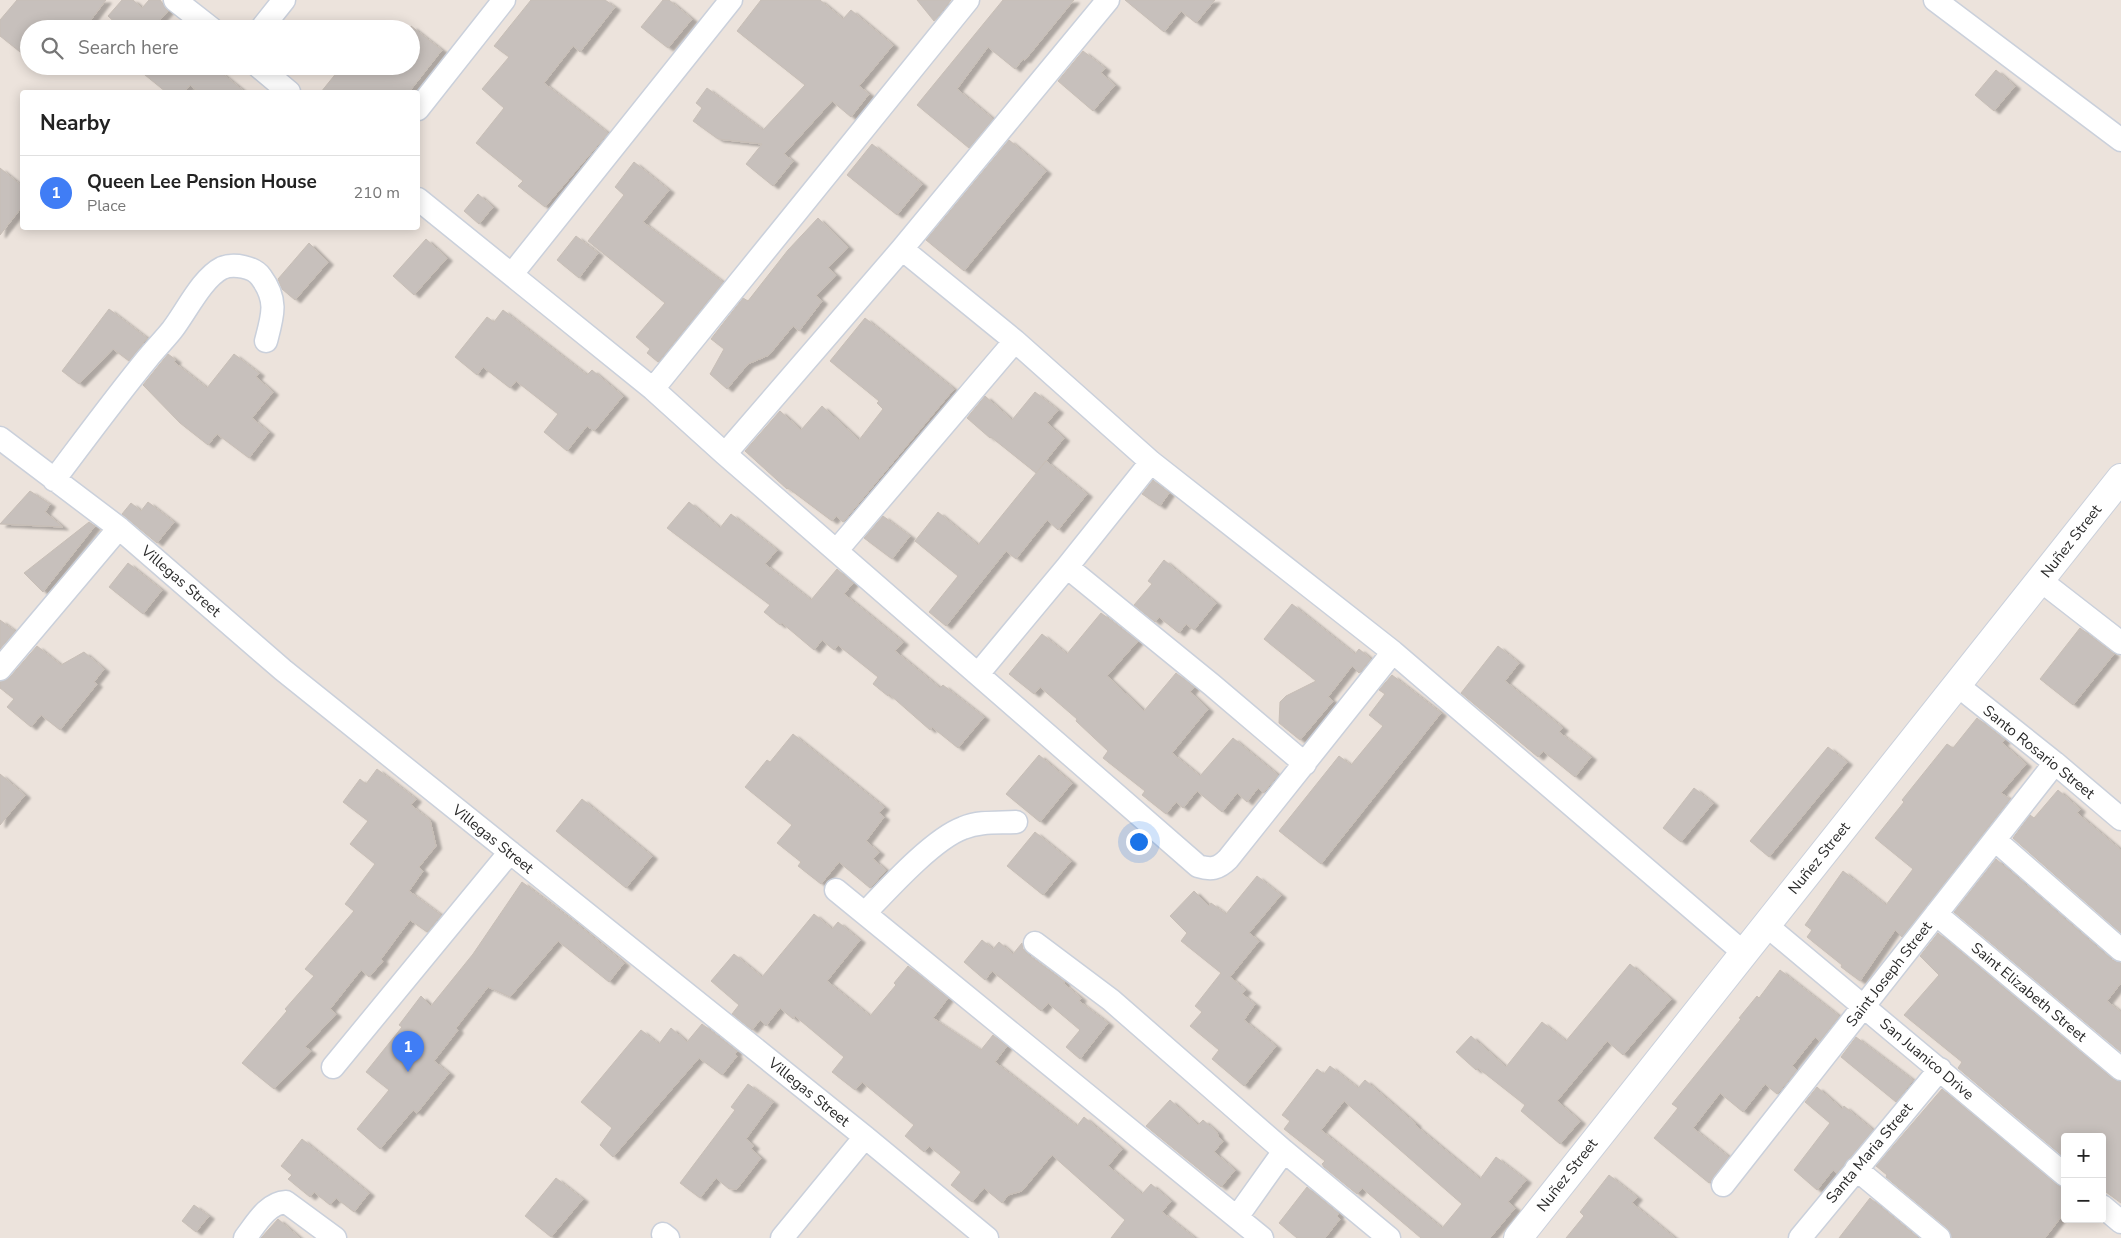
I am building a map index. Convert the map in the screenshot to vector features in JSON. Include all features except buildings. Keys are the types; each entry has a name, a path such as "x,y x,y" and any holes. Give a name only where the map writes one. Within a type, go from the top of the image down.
{"street":[{"path":"175,0 201,20"},
{"path":"268,20 284,0"},
{"path":"420,106 504,0"},
{"path":"512,274 732,0"},
{"path":"653,389 968,0"},
{"path":"725,454 902,249 1108,0"},
{"path":"1935,0 2121,140"},
{"path":"269,75 287,90"},
{"path":"420,201 653,389 1198,866 1206,869 1221,866 1228,859 1393,652"},
{"path":"902,249 1015,341 1150,462 1393,652 1744,953"},
{"path":"54,480 147,359 172,330 202,288 222,268 232,266 244,267 258,272 266,284 273,298 272,319 266,341"},
{"path":"837,550 1015,341"},
{"name":"Villegas Street","path":"0,438 119,528 283,670 865,1137 987,1238"},
{"path":"978,674 1067,568 1150,462"},
{"name":"Nuñez Street","path":"1518,1238 2121,478"},
{"path":"0,669 119,528"},
{"path":"1067,568 1212,685 1305,764"},
{"path":"2040,580 2121,643"},
{"name":"Santo Rosario Street","path":"1957,685 2055,763 2121,819"},
{"name":"Saint Joseph Street","path":"1723,1185 2055,763"},
{"path":"865,913 915,862 954,832 981,823 1016,822"},
{"path":"1995,840 2121,950"},
{"path":"333,1067 510,852"},
{"path":"836,890 1262,1238"},
{"name":"Saint Elizabeth Street","path":"1936,914 2121,1069"},
{"name":"San Juanico Drive","path":"1766,925 2061,1172"},
{"path":"1035,943 1111,1000 1284,1151 1389,1238"},
{"name":"Santa Maria Street","path":"1800,1238 1940,1069"},
{"path":"782,1238 865,1137"},
{"path":"1237,1217 1284,1151"},
{"path":"1856,1169 1939,1238"},
{"path":"245,1238 269,1208 275,1204 286,1202 335,1238"},
{"path":"2106,1209 2121,1222"}],"place":[{"name":"Queen Lee Pension House","path":"408,1072"}]}
